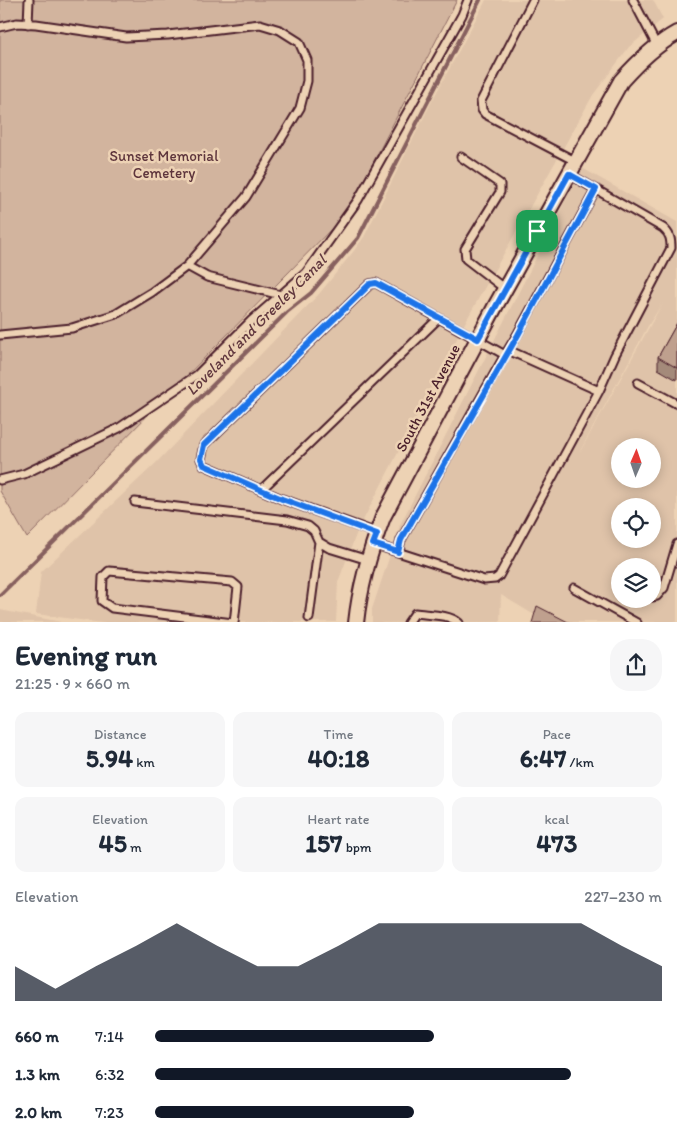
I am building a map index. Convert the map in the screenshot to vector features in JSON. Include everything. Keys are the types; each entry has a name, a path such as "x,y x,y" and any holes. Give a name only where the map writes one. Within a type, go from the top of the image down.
{"street":[{"name":"South 31st Avenue","path":"356,622 359,594 368,560 383,517 505,289 621,81 633,67 657,46 677,33"}],"lane":[{"path":"28,24 29,0"},
{"path":"0,480 24,474 119,428 197,375 251,321 306,273 358,200 462,15 468,0"},
{"path":"534,0 481,101 482,110 485,114 572,168 596,189 664,228 671,240 671,248 614,355 599,391 499,576 495,579 484,580 398,552 375,538 204,465 201,459 204,445 366,287 376,283 506,353 530,360 599,391"},
{"path":"633,0 657,46"},
{"path":"0,27 17,23 126,37 168,35 260,24 280,30 299,42 307,60 307,81 300,108 246,197 187,266 152,292 116,314 72,328 0,335"},
{"path":"461,157 500,184 500,192 466,249 466,259 505,289"},
{"path":"398,552 401,540 488,383 518,335 596,189"},
{"path":"187,266 207,277 280,295"},
{"path":"261,490 439,318"},
{"path":"638,383 677,404"},
{"path":"135,502 286,520 308,526 314,531 319,542 309,618"},
{"path":"319,542 329,548 368,560"},
{"path":"661,592 664,588 677,544"},
{"path":"108,571 232,582 238,587 234,622 112,608 102,601 103,577 108,571"},
{"path":"574,588 636,622"},
{"path":"408,622 415,613 445,617 459,622"}],"shaded area":[{"path":"486,0 653,0 663,19 629,47 593,95 467,319 357,532 338,582 336,622 95,622 36,614 41,572 156,463 319,294 353,252 364,237 432,101"},
{"path":"582,168 677,222 677,622 546,622 501,595 500,622 372,622 372,609 400,525","holes":["662,304 581,450 648,326"]},
{"path":"0,610 61,622 0,622"}],"green space":[{"name":"Sunset Memorial Cemetery","path":"0,0 457,0 347,213 27,538 0,491"}],"building":[{"path":"677,323 677,368 658,357"},
{"path":"537,606 568,622 532,622"}],"waterway":[{"name":"Loveland and Greeley Canal","path":"0,595 287,312 311,293 358,238 480,0"}],"route":[{"path":"569,174 596,189 518,335 504,355 401,540 398,552 373,544 377,534 282,499 204,465 201,459 204,445 370,284 376,283 478,339 537,231 569,174"}]}
